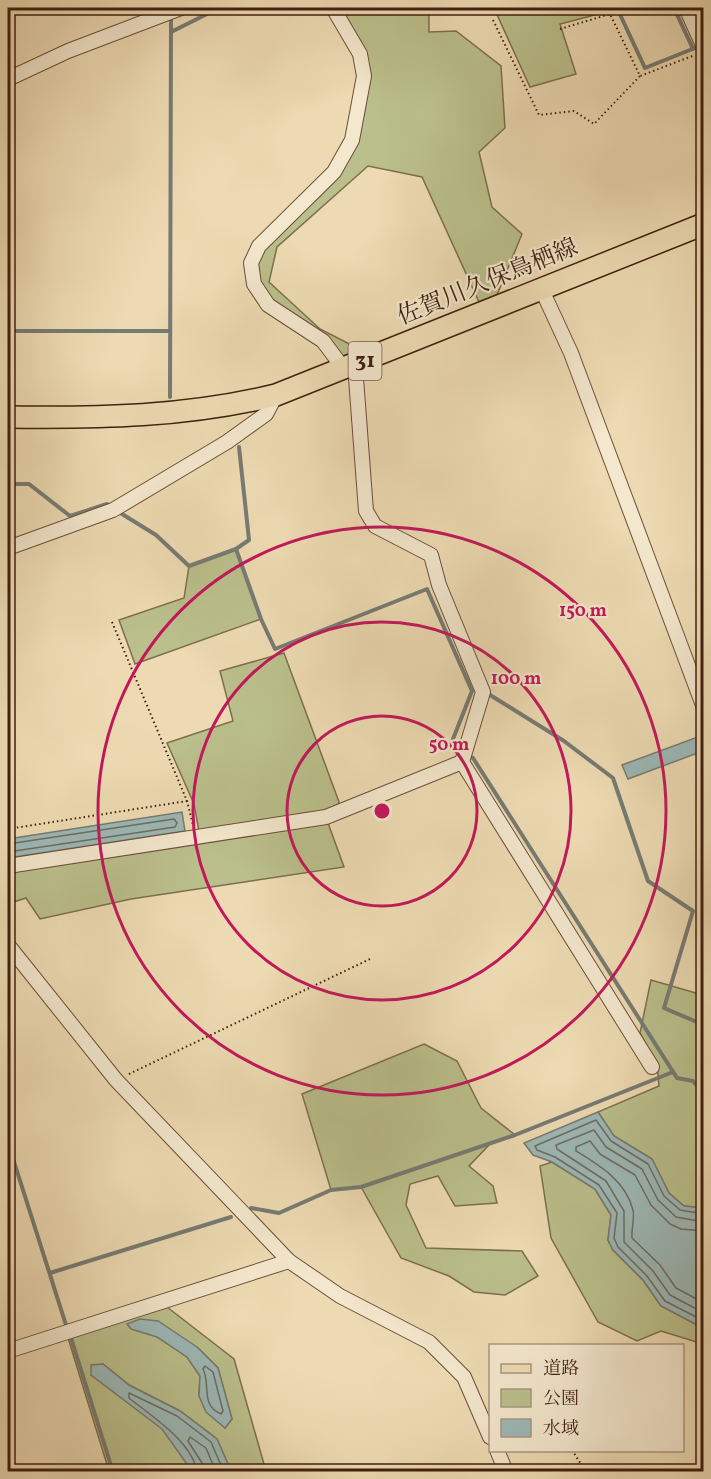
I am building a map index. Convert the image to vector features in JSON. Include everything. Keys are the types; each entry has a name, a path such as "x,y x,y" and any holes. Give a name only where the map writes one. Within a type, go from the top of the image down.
{"main road":[{"name":"佐賀川久保鳥栖線","path":"8,417 114,418 185,413 223,408 276,395 704,224"}],"street":[{"path":"8,79 68,51 181,8"},
{"path":"333,8 360,54 364,76 352,140 334,172 259,246 251,262 254,284 268,305 323,341 349,367 366,511 375,526 431,555 439,585 483,692 464,755 652,1067"},
{"path":"686,8 703,47"},
{"path":"541,288 571,353 704,708"},
{"path":"8,548 112,510 227,442 266,414 276,395"},
{"path":"8,866 326,817 464,755"},
{"path":"8,945 116,1080 289,1261 340,1296 429,1342 464,1377 489,1435"},
{"path":"8,1351 289,1261"},
{"path":"498,1452 506,1472"}],"path":[{"path":"560,29 610,14 640,76"},
{"path":"493,20 539,115 574,111 594,124 640,76 703,47"},
{"path":"112,622 188,801 195,837"},
{"path":"8,829 188,801"},
{"path":"116,1080 370,959"},
{"path":"573,1452 586,1472"},
{"path":"691,1472 701,1469 704,1456"}],"green space":[{"path":"339,8 429,8 429,32 456,31 501,66 505,128 479,152 492,207 522,234 497,295 479,302 422,177 368,166 277,247 269,282 320,329 361,350 342,357 270,302 261,288 256,265 263,246 338,172 369,75"},
{"path":"494,8 611,8 614,10 560,24 576,74 530,87"},
{"path":"236,549 261,619 135,664 119,620 184,598 189,566"},
{"path":"284,653 339,802 328,823 344,867 131,899 40,919 26,898 8,904 8,873 201,842 194,804 167,743 233,721 220,671"},
{"path":"651,980 703,995 703,1208 684,1206 669,1193 652,1159 614,1136 598,1112 659,1086 657,1064 640,1033"},
{"path":"424,1044 457,1061 481,1108 515,1135 491,1143 469,1166 493,1186 497,1203 455,1206 438,1176 410,1184 406,1205 426,1248 522,1251 538,1276 505,1295 474,1292 449,1276 401,1258 361,1187 331,1190 302,1094"},
{"path":"552,1162 595,1189 611,1215 608,1240 613,1250 643,1280 661,1306 703,1328 703,1344 661,1331 637,1341 598,1322 551,1238 540,1166"},
{"path":"167,1307 234,1359 266,1471 231,1471 217,1439 180,1411 129,1385 103,1364 91,1375 163,1429 192,1471 109,1471 68,1338","holes":["157,1337 197,1347 218,1368 232,1419 225,1428 199,1396 200,1376 187,1357"]}],"water":[{"path":"703,735 703,751 628,779 622,765"},
{"path":"182,812 185,831 8,858 8,839"},
{"path":"598,1112 614,1136 652,1159 669,1193 684,1206 703,1208 703,1328 661,1306 643,1280 613,1250 608,1240 611,1215 595,1189 552,1162 533,1155 524,1143"},
{"path":"140,1319 158,1321 197,1347 218,1368 232,1419 225,1428 206,1412 199,1396 200,1376 187,1357 157,1337 131,1329 127,1324"},
{"path":"103,1364 129,1385 180,1411 217,1439 231,1471 192,1471 162,1429 91,1375 91,1365"}],"waterway":[{"path":"171,32 219,8"},
{"path":"617,8 645,68 700,46"},
{"path":"674,8 693,49"},
{"path":"694,8 704,29"},
{"path":"170,397 171,19"},
{"path":"8,331 170,331"},
{"path":"239,447 249,540 236,549 261,619 275,649 427,589 472,691 453,739 456,750 473,758 677,1078 693,1081 704,1094"},
{"path":"8,484 29,484 70,516 107,504"},
{"path":"122,514 156,535 189,566 236,549"},
{"path":"490,695 564,741 613,778 648,881 693,911 664,1008 704,1025"},
{"path":"251,1208 279,1213 331,1190 361,1187 515,1135 673,1072"},
{"path":"8,1143 66,1325"},
{"path":"50,1273 231,1217"},
{"path":"71,1338 113,1472"}]}
